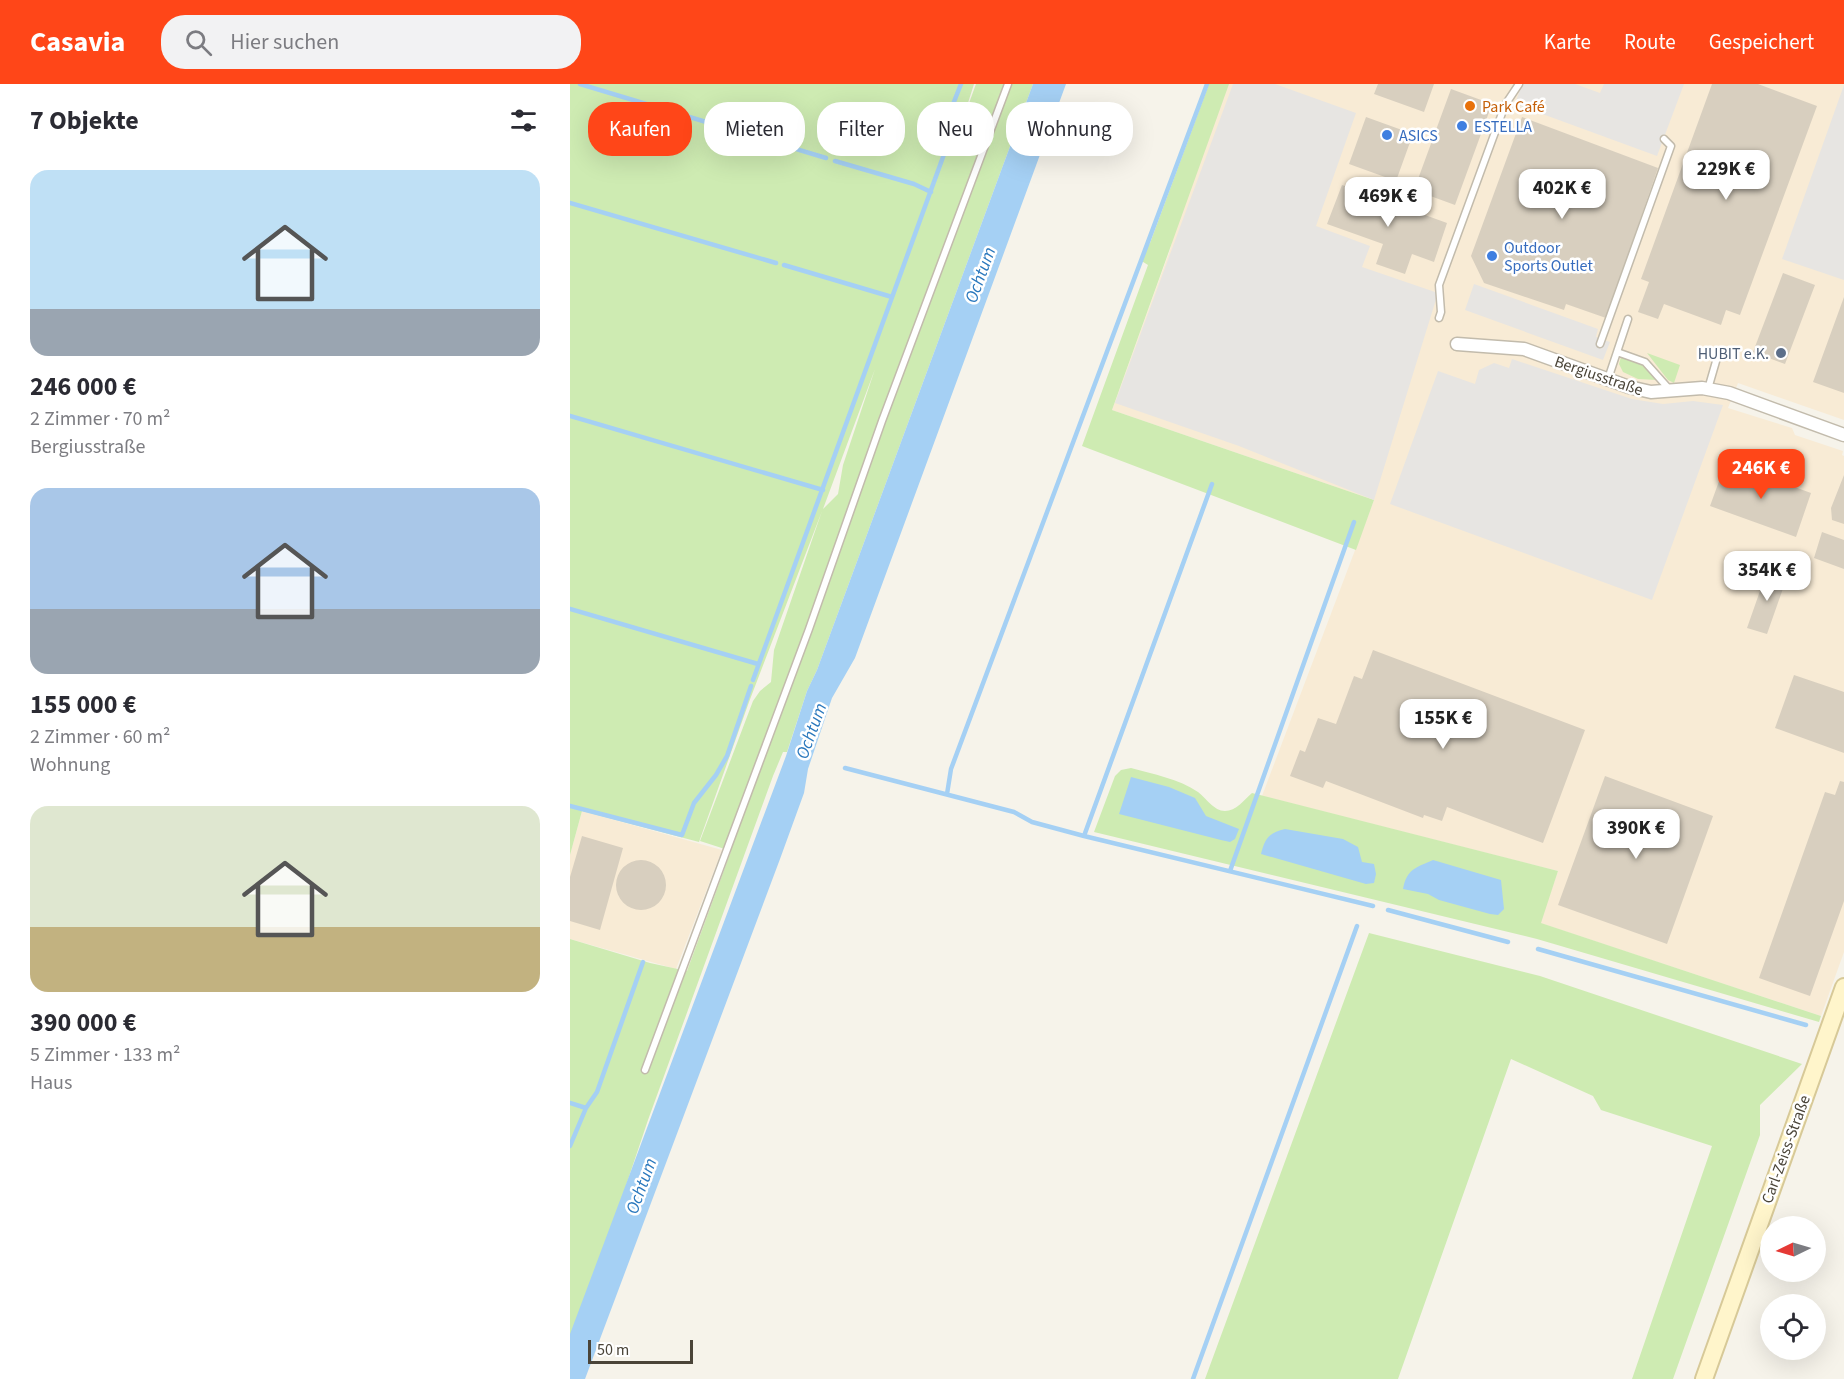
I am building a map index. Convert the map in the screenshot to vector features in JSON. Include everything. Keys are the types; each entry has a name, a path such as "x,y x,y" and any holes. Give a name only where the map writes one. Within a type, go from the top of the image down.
{"main road":[{"name":"Carl-Zeiss-Straße","path":"1704,1379 1844,987"}],"street":[{"name":"Bergiusstraße","path":"1457,344 1524,349 1651,392 1708,389 1729,393 1844,435"}],"lane":[{"path":"645,1070 802,648 882,421 1008,84"},
{"path":"1439,318 1441,312 1439,285 1505,105 1519,85"},
{"path":"1600,344 1671,146 1664,139"},
{"path":"1608,379 1628,319"},
{"path":"1617,351 1645,362 1670,390"},
{"path":"1708,389 1719,351"}],"shaded area":[{"path":"1209,84 1844,84 1844,420 1738,383 1728,408 1792,428 1795,435 1843,451 1844,456 1844,952 1821,1016 1540,923 1558,871 1262,796 1374,500 1112,410 1170,250"},
{"path":"1233,84 1275,84 1356,113 1316,226 1370,246 1362,267 1438,293 1374,500 1239,446 1115,403"},
{"path":"1522,84 1575,84 1600,93 1604,84 1684,84 1657,156 1515,104"},
{"path":"1844,85 1844,280 1782,259"},
{"path":"1474,284 1598,329 1596,337 1610,342 1603,360 1465,310"},
{"path":"1512,359 1632,399 1663,404 1693,401 1723,405 1652,600 1390,504 1438,371 1475,384 1479,370 1494,363 1509,368"},
{"path":"582,811 722,850 676,969 570,939 570,855"}],"green space":[{"path":"570,84 974,84 968,102 917,102 917,156 994,156 994,102 969,102 976,84 1033,84 1026,102 1006,102 1006,156 817,670 807,691 787,752 783,752 773,776 648,1120 603,1254 570,1336 570,939 650,963 687,971 731,851 700,841 753,701 771,682 774,650 822,511 749,702 699,842 582,811 570,855","holes":["875,369 843,465 838,494 823,509"]},
{"path":"1209,84 1229,84 1112,410 1374,500 1356,550 1082,446 1148,265 1140,260 1150,243"},
{"path":"1647,353 1680,365 1674,383 1668,380"},
{"path":"1621,357 1642,365 1657,380 1638,379 1623,372 1619,364"},
{"path":"1131,768 1183,784 1198,792 1214,807 1225,811 1240,805 1252,793 1558,871 1541,923 1821,1016 1819,1022 1537,939 1094,832 1115,776 1121,770"},
{"path":"1369,933 1540,976 1802,1064 1760,1105 1760,1135 1673,1379 1632,1379 1712,1146 1601,1110 1593,1096 1511,1059 1398,1379 1205,1379"}],"water":[{"path":"1033,84 1066,84 1059,102 1026,102"},
{"name":"Ochtum","path":"1006,156 1040,156 855,658 832,698 808,769 804,793 585,1379 570,1379 570,1334 786,756 807,691 817,670"},
{"path":"1131,777 1169,787 1195,798 1206,816 1239,829 1235,839 1230,842 1119,814"},
{"path":"1285,829 1343,839 1358,847 1362,862 1374,864 1376,874 1374,883 1366,884 1261,854 1268,837"},
{"path":"1433,860 1501,880 1504,909 1498,915 1490,914 1439,900 1428,894 1403,889 1407,877 1413,870"}],"building":[{"path":"1378,84 1434,84 1424,112 1374,94"},
{"path":"1712,84 1758,84 1817,106 1740,315 1726,310 1721,325 1664,304 1658,319 1638,312 1649,282 1641,279"},
{"path":"1451,89 1492,104 1455,205 1414,190"},
{"path":"1366,117 1413,134 1396,181 1349,164"},
{"path":"1522,117 1658,168 1606,318 1566,304 1564,310 1484,283 1471,256"},
{"path":"1342,185 1447,223 1434,262 1412,254 1405,274 1376,264 1383,244 1327,224"},
{"path":"1783,273 1815,285 1785,364 1753,352"},
{"path":"1844,297 1844,393 1813,382"},
{"path":"1726,462 1811,493 1796,537 1710,506"},
{"path":"1844,475 1844,524 1832,520 1831,508"},
{"path":"1822,532 1844,540 1844,569 1814,558"},
{"path":"1767,571 1787,577 1767,634 1747,628"},
{"path":"1373,650 1585,730 1543,843 1447,807 1442,821 1424,815 1423,818 1326,781 1323,788 1290,776 1300,750 1305,752 1318,718 1336,724 1354,676 1362,679"},
{"path":"1794,675 1844,692 1844,753 1775,728"},
{"path":"1605,776 1713,816 1667,944 1558,905"},
{"path":"1840,781 1844,782 1844,901 1810,996 1759,978 1825,792 1835,795"},
{"path":"582,836 623,848 600,930 570,921 570,877"},
{"path":"636,860 646,860 659,867 666,880 666,890 659,903 646,910 636,910 627,906 620,899 616,890 616,880 620,871 627,864"}],"waterway":[{"path":"580,84 826,158"},
{"path":"753,680 951,135 944,127 961,84"},
{"path":"947,794 951,769 1207,84"},
{"path":"835,161 914,184 931,192"},
{"path":"570,203 776,263"},
{"path":"784,265 892,297"},
{"path":"570,416 823,490"},
{"path":"1084,836 1212,484"},
{"path":"1230,871 1354,522"},
{"path":"570,609 758,664"},
{"path":"570,806 682,835 694,803 716,775 727,756 751,686"},
{"path":"845,768 1014,812 1032,822 1084,836 1373,906"},
{"path":"1388,910 1508,942"},
{"path":"1193,1379 1357,926"},
{"path":"1538,949 1806,1025"},
{"path":"570,1146 586,1108 597,1092 643,962"},
{"path":"570,1103 586,1108"}],"place":[{"name":"Park Café","path":"1470,106"},
{"name":"ESTELLA","path":"1462,126"},
{"name":"ASICS","path":"1387,135"},
{"name":"Outdoor Sports Outlet","path":"1492,256"},
{"name":"HUBIT e.K.","path":"1781,353"}]}
